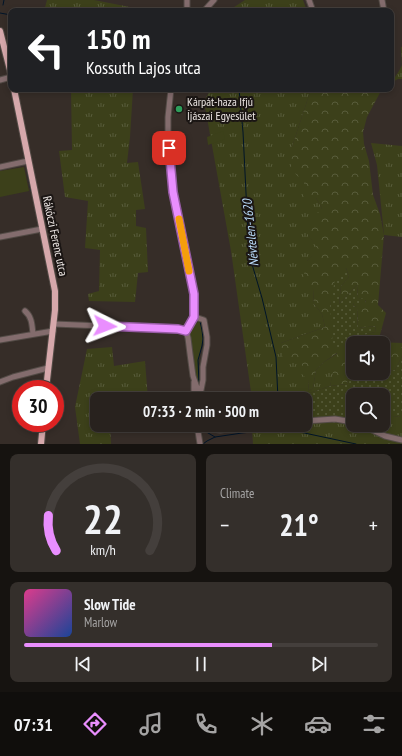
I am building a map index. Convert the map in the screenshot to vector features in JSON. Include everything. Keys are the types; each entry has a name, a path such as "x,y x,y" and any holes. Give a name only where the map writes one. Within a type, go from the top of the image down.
{"main road":[{"path":"0,31 2,47 8,66"},
{"name":"Rákóczi Ferenc utca","path":"15,92 55,292 54,324 47,380"},
{"path":"41,444 42,432"}],"street":[{"path":"207,8 214,0"},
{"path":"171,92 168,135 173,192 194,294 194,307 197,318"},
{"path":"0,167 28,161"},
{"path":"0,237 42,229"},
{"path":"25,310 32,321 33,334"},
{"path":"186,331 197,318"},
{"path":"197,318 204,320 207,337 201,392"},
{"path":"54,324 178,329 186,331"},
{"path":"0,340 53,331"},
{"path":"186,331 194,379 194,392"},
{"path":"0,382 48,368"},
{"path":"194,379 198,392"},
{"path":"312,420 335,419 346,421"},
{"path":"199,432 200,444"},
{"path":"377,432 385,436 402,440"}],"green space":[{"path":"47,0 94,0 135,8 45,8"},
{"path":"245,0 303,0 306,8 233,8"},
{"path":"402,65 402,79 394,81 394,78"},
{"path":"71,92 133,92 127,163 138,162 145,209 136,210 136,226 146,228 148,272 138,273 135,302 89,301 88,294 99,291 100,250 85,248 88,201 65,197 59,151 72,150"},
{"path":"209,92 310,92 292,147 304,183 322,208 308,235 319,249 307,261 313,289 314,304 322,314 325,327 281,343 302,365 309,381 308,392 251,392 231,251 204,101"},
{"path":"310,92 380,92 367,117 363,132 364,144 369,161 373,195 380,214 384,235 378,305 386,313 380,336 362,336 375,332 376,326 358,328 357,307 353,306 354,303 365,303 366,300 358,298 357,285 339,304 341,286 349,277 346,268 330,304 346,337 346,380 348,380 347,384 330,386 337,353 316,370 313,388 308,392 309,381 301,373 302,365 283,360 281,343 325,327 322,314 314,304 313,289 303,279 307,261 318,249 308,235 309,221 322,208 316,198 304,199 304,183 291,169 292,147"},
{"path":"223,131 225,139 208,145 207,137"},
{"path":"371,143 402,146 402,237 384,235 377,165"},
{"path":"24,167 29,191 0,197 0,171"},
{"path":"346,268 349,277 341,286 339,304 357,285 358,298 366,299 365,303 354,303 353,306 357,307 358,328 376,326 375,332 362,336 346,336 346,349 333,349 330,304 335,280"},
{"path":"200,321 203,338 198,364 200,383 199,388 197,388 189,333 190,328"},
{"path":"390,342 402,343 402,356 395,370 390,371"},
{"path":"112,347 114,366 145,361 147,392 90,392 90,432 110,432 111,444 80,444 75,407 87,349"},
{"path":"338,353 330,386 312,392 308,392 313,388 316,370 324,362"},
{"path":"402,356 402,417 390,416 390,388 346,388 346,424 312,424 312,392 330,386 347,384 348,380 390,380 390,371 395,370"},
{"path":"390,416 402,417 402,444 253,444 252,432 312,432 312,424 346,424 346,432 390,432"}],"waterway":[{"path":"3,5 4,0"},
{"name":"Névtelen-1620","path":"0,13 8,14"},
{"name":"Névtelen-1620","path":"239,92 243,132 249,254 262,298 276,357 278,392"},
{"path":"26,165 31,191"},
{"path":"199,384 198,360 203,339 200,321"},
{"path":"203,444 215,437 279,429 356,444"},
{"path":"206,432 215,437"}],"slow traffic":[{"path":"179,219 189,271"}],"place":[{"name":"Kárpát-haza Ifjú Íjászai Egyesület","path":"179,109"}],"route":[{"path":"105,326 178,329 186,331 194,317 194,294 173,192 169,148"}]}
